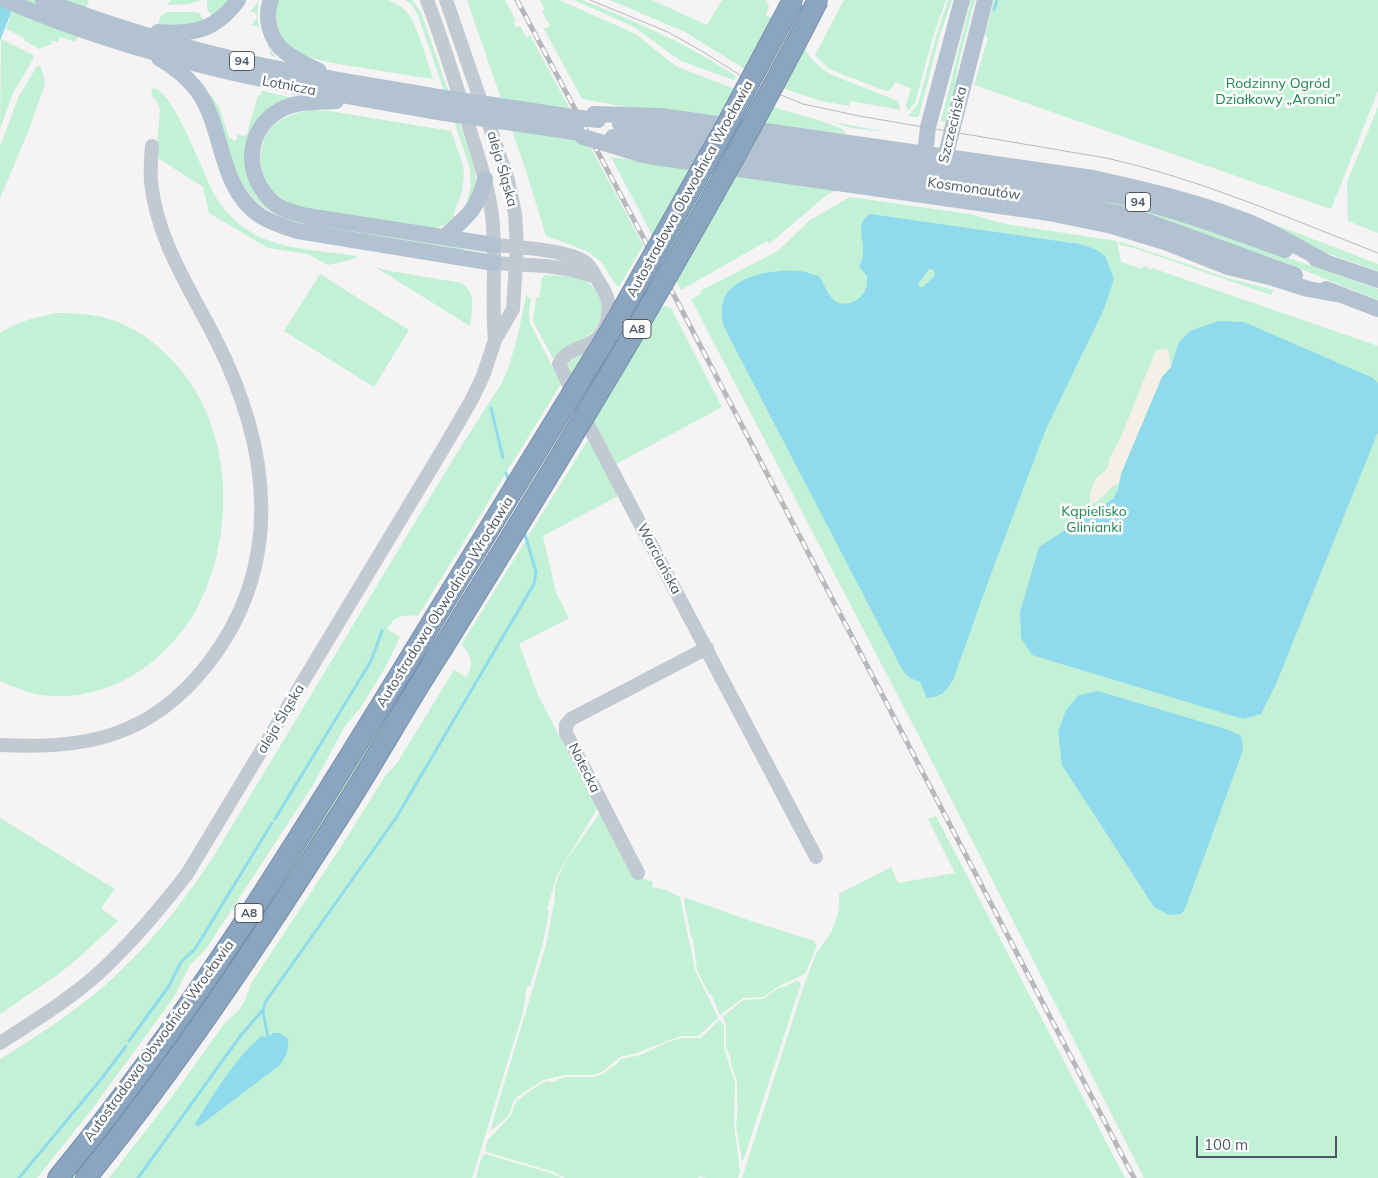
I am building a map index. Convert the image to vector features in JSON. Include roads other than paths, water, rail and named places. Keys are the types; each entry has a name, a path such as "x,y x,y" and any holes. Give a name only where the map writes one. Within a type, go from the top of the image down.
{"highway":[{"name":"Autostradowa Obwodnica Wrocławia","path":"58,1178 88,1142 204,984 312,818 616,322 725,128 793,0"},
{"name":"Autostradowa Obwodnica Wrocławia","path":"86,1178 112,1146 216,1004 334,825 563,454 631,340 739,149 818,0"}],"main road":[{"name":"Lotnicza","path":"5,0 30,10 126,30 154,45 564,119"},
{"name":"Lotnicza","path":"43,0 80,21 260,80 366,100 513,123 564,119"},
{"path":"238,0 225,16 213,25 154,45 168,64 185,76 196,89 210,115 224,160 242,198 259,214 274,224 298,231 494,263"},
{"path":"271,0 268,19 271,34 283,51 332,78"},
{"name":"Szczecińska","path":"927,196 924,153 928,128 962,0"},
{"name":"Szczecińska","path":"927,196 941,174 984,0"},
{"path":"366,100 296,104 274,114 261,128 255,139 252,154 253,169 263,192 276,205 289,212 494,245"},
{"path":"564,119 662,116 1093,178 1153,191 1194,203 1252,224 1326,262"},
{"name":"Kosmonautów","path":"596,117 880,168 984,183 1138,218 1273,266 1306,279 1335,294 1378,309"},
{"name":"Kosmonautów","path":"564,119 582,135 608,141 880,168"},
{"path":"900,150 928,128"},
{"path":"608,141 643,155 1049,213 1112,226 1165,242 1228,267 1308,289 1335,294"},
{"path":"444,237 473,211 481,195 485,179"},
{"name":"Kosmonautów","path":"984,183 1078,189 1118,196 1168,210 1378,280"}],"street":[{"name":"aleja Śląska","path":"427,0 448,56 485,179 492,214 494,245 492,308 494,340"},
{"name":"aleja Śląska","path":"0,1043 49,1011 99,973 140,932 187,874 443,449 483,376 494,340 513,309 517,248 515,214 508,180 446,0"},
{"path":"0,745 31,746 77,743 113,735 142,722 171,703 195,680 227,635 242,604 253,572 260,536 262,488 258,459 243,403 232,376 215,338 192,302 169,250 156,213 151,182 152,146"},
{"name":"Warciańska","path":"494,245 573,257 586,263 607,295 609,305 608,318 598,339 563,356 559,364 588,425 816,857"},
{"path":"494,263 546,266 568,269 594,276"},
{"name":"Notecka","path":"638,873 566,733 566,725 571,719 706,648"}],"water":[{"path":"16,0 0,41 0,2"},
{"path":"870,214 1079,244 1095,249 1105,256 1114,279 1104,309 1046,429 953,680 943,693 927,698 920,682 910,678 903,671 724,327 722,318 723,301 733,287 751,277 771,272 800,271 819,276 829,295 838,303 847,304 857,300 864,293 867,284 867,276 859,266 863,255 861,227 865,218","holes":["929,269 934,270 935,275 923,287 919,287 918,284"]},
{"path":"1219,321 1244,322 1373,378 1378,383 1378,432 1276,684 1261,714 1243,719 1032,655 1021,638 1020,612 1039,547 1113,499 1118,490 1121,474 1162,377 1171,367 1179,342 1190,331"},
{"path":"1098,691 1229,730 1241,736 1243,750 1185,909 1181,914 1169,915 1154,907 1062,765 1058,732 1066,710 1079,695"},
{"path":"273,1033 280,1033 288,1039 287,1053 280,1065 198,1127 195,1124 233,1066 261,1036 268,1037"}],"waterway":[{"path":"994,10 997,0"},
{"path":"491,408 503,458"},
{"path":"506,473 509,482"},
{"path":"138,1178 241,1035 263,1010 266,1001 396,818 534,584 536,572 524,531"},
{"path":"275,819 371,661 382,631"},
{"path":"129,1041 169,986 181,962 195,949 272,823"},
{"path":"263,1011 268,1037"},
{"path":"19,1178 102,1078 126,1046"}],"tram line":[{"path":"590,0 668,32 756,85 803,104 859,116 1106,158 1141,167 1244,200 1378,253"}],"railway":[{"path":"517,0 676,299 1134,1178"}],"park label":[{"name":"Rodzinny Ogród Działkowy „Aronia”","path":"1278,92"},
{"name":"Kąpielisko Glinianki","path":"1094,520"}]}
